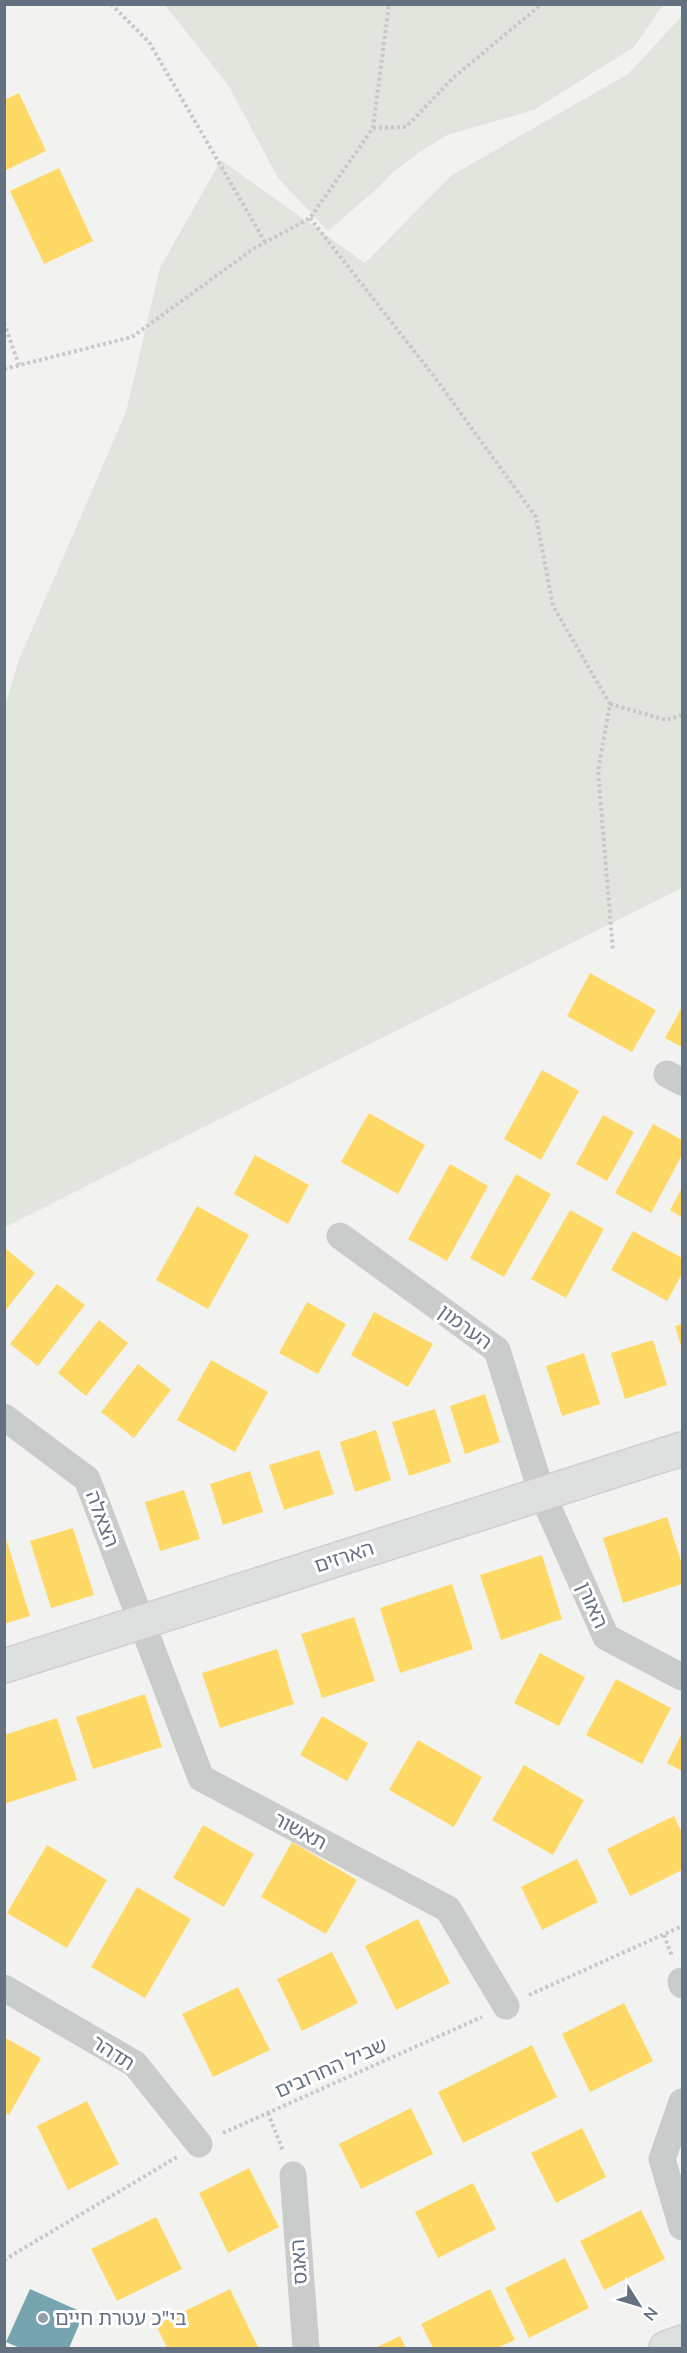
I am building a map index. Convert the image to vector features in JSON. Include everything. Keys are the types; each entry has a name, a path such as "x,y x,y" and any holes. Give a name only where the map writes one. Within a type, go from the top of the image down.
{"street":[{"name":"הערמון","path":"340,1236 497,1350 542,1494"},
{"name":"הצאלה","path":"4,1418 87,1479 141,1622"},
{"name":"הארזים","path":"4,1666 682,1449"},
{"name":"האורן","path":"542,1494 606,1637 682,1677"},
{"name":"תאשור","path":"141,1622 201,1778 448,1909 506,2006"},
{"name":"תדהר","path":"4,1988 135,2064 199,2144"},
{"path":"682,2102 663,2159 682,2228"},
{"name":"האגס","path":"293,2175 306,2349"},
{"path":"666,2349 682,2342"}],"path":[{"path":"111,4 149,42 265,242"},
{"path":"4,369 132,337 265,242 310,218 373,128 389,4"},
{"path":"373,128 406,127 454,77 542,4"},
{"path":"310,218 436,380 537,517 553,606 610,704 598,771 613,951"},
{"path":"4,323 19,365"},
{"path":"610,704 666,720 682,715"},
{"name":"שביל החרובים","path":"4,2260 199,2144 682,1926"},
{"path":"268,2113 293,2175"}],"shaded area":[{"path":"165,5 663,5 634,47 534,110 447,135 393,172 328,231 278,178 228,85"},
{"path":"682,16 682,888 5,1227 5,705 20,657 126,412 160,268 221,160 365,263 452,175 628,74"}],"building: Homes":[{"path":"19,93 46,151 4,171 4,100"},
{"path":"59,168 93,241 44,264 10,191"},
{"path":"590,973 656,1010 632,1052 567,1016"},
{"path":"682,1007 682,1047 665,1038"},
{"path":"542,1070 579,1091 541,1160 504,1139"},
{"path":"369,1113 425,1145 398,1194 341,1162"},
{"path":"603,1115 634,1132 607,1181 576,1164"},
{"path":"653,1124 682,1140 682,1155 651,1213 615,1193"},
{"path":"255,1155 309,1185 288,1224 234,1194"},
{"path":"450,1164 488,1186 447,1261 408,1239"},
{"path":"516,1174 551,1194 504,1277 470,1258"},
{"path":"682,1188 682,1217 670,1210"},
{"path":"197,1206 249,1235 208,1309 156,1280"},
{"path":"570,1210 604,1229 566,1298 531,1279"},
{"path":"633,1231 682,1258 682,1274 667,1301 611,1270"},
{"path":"6,1249 35,1273 4,1312 4,1251"},
{"path":"57,1284 85,1305 38,1366 10,1344"},
{"path":"307,1302 346,1324 318,1374 279,1353"},
{"path":"374,1312 433,1344 408,1387 351,1355"},
{"path":"99,1320 128,1343 86,1396 58,1373"},
{"path":"682,1324 682,1349 675,1326"},
{"path":"653,1340 667,1385 625,1399 611,1353"},
{"path":"584,1353 600,1404 562,1416 546,1366"},
{"path":"211,1360 268,1392 235,1452 177,1420"},
{"path":"138,1364 171,1390 134,1438 101,1412"},
{"path":"485,1394 500,1442 465,1454 450,1406"},
{"path":"435,1409 451,1462 409,1476 392,1422"},
{"path":"376,1430 391,1480 355,1492 340,1442"},
{"path":"319,1450 334,1494 284,1510 269,1465"},
{"path":"250,1471 263,1512 223,1525 210,1484"},
{"path":"184,1490 200,1539 160,1551 145,1502"},
{"path":"667,1517 682,1564 682,1584 623,1603 603,1538"},
{"path":"73,1528 94,1595 51,1608 30,1541"},
{"path":"4,1539 6,1539 30,1616 4,1624"},
{"path":"542,1555 562,1619 501,1640 480,1575"},
{"path":"452,1584 473,1649 400,1673 380,1608"},
{"path":"354,1617 375,1681 322,1698 301,1634"},
{"path":"277,1649 294,1704 220,1728 202,1673"},
{"path":"540,1653 585,1677 559,1726 514,1703"},
{"path":"616,1679 671,1708 642,1764 586,1735"},
{"path":"145,1694 162,1747 93,1769 76,1717"},
{"path":"322,1716 368,1743 347,1781 300,1755"},
{"path":"57,1718 77,1780 4,1804 4,1735"},
{"path":"682,1733 682,1771 667,1763"},
{"path":"418,1740 482,1777 454,1827 389,1790"},
{"path":"524,1765 584,1800 553,1855 492,1820"},
{"path":"674,1816 682,1833 682,1870 630,1896 607,1849"},
{"path":"203,1825 254,1854 224,1907 173,1878"},
{"path":"292,1842 357,1880 326,1934 261,1897"},
{"path":"47,1845 107,1880 67,1948 7,1913"},
{"path":"577,1859 598,1902 542,1930 521,1887"},
{"path":"137,1887 191,1919 145,1998 91,1967"},
{"path":"418,1919 450,1983 396,2010 365,1946"},
{"path":"332,1952 358,2003 302,2031 277,1979"},
{"path":"238,1987 270,2050 213,2077 182,2014"},
{"path":"624,2003 653,2061 590,2092 562,2034"},
{"path":"4,2037 41,2058 9,2115 4,2112"},
{"path":"532,2045 557,2097 463,2143 438,2092"},
{"path":"87,2101 119,2164 68,2190 37,2126"},
{"path":"411,2108 433,2154 361,2189 339,2144"},
{"path":"582,2128 606,2177 556,2203 531,2153"},
{"path":"249,2168 279,2227 228,2253 199,2193"},
{"path":"473,2183 496,2229 438,2258 415,2212"},
{"path":"641,2210 665,2259 604,2290 580,2241"},
{"path":"156,2217 182,2269 117,2301 91,2249"},
{"path":"565,2258 589,2308 529,2338 505,2288"},
{"path":"230,2289 258,2347 167,2348 156,2325"},
{"path":"490,2289 515,2340 497,2348 433,2348 421,2324"},
{"path":"400,2336 406,2348 375,2348"}],"building: Public":[{"path":"30,2289 84,2313 69,2348 20,2348 6,2342"}],"place":[{"name":"בי\"כ עטרת חיים","path":"43,2318"}]}
